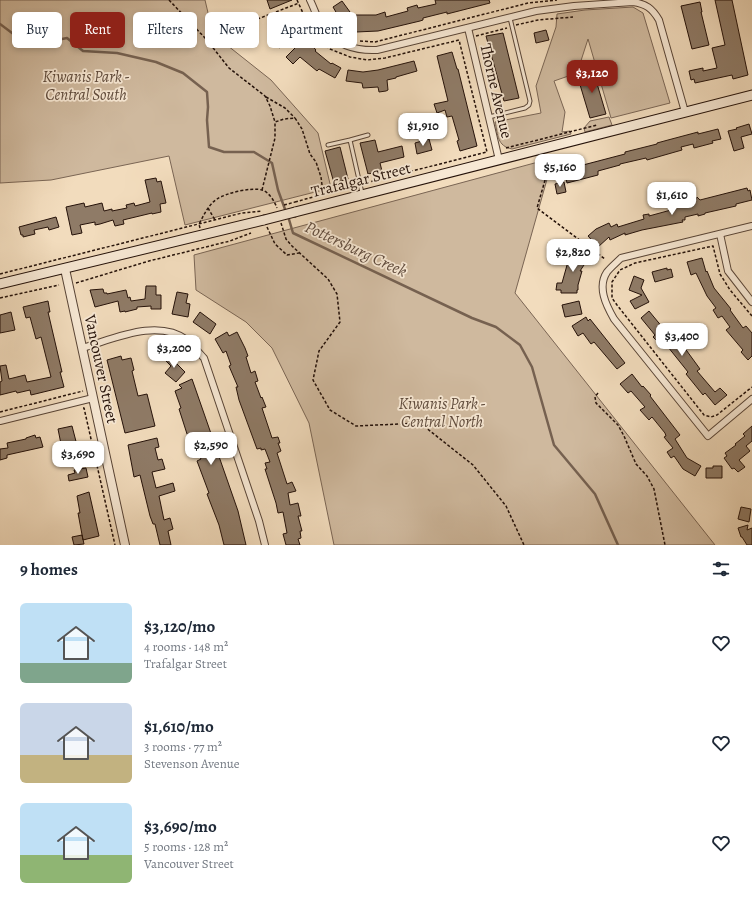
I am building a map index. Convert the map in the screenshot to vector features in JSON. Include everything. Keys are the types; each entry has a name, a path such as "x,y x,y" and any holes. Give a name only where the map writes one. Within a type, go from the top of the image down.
{"main road":[{"name":"Trafalgar Street","path":"0,284 295,212 752,95"}],"street":[{"path":"310,0 322,26 332,37 344,45 358,50 377,50 536,11 574,6 633,2 647,5 659,20 686,112"},
{"name":"Thorne Avenue","path":"468,28 499,160"},
{"path":"752,226 621,258 607,272 602,285 605,304 614,319 708,436 752,400"},
{"path":"720,234 728,271 752,302"},
{"name":"Vancouver Street","path":"65,269 125,545"},
{"path":"82,348 127,335 148,331 168,332 187,340 204,358 259,520 265,545"},
{"path":"0,421 93,398"}],"lane":[{"path":"489,117 525,108 529,105 530,101 510,18"},
{"path":"328,145 368,135"},
{"path":"350,140 363,194"}],"path":[{"path":"169,0 205,38"},
{"path":"295,202 323,193 487,152 460,40 385,58 367,60 350,57 330,49 317,38 308,24 297,0"},
{"path":"357,41 375,42 528,4 558,0"},
{"path":"259,18 299,3"},
{"path":"470,37 538,20 573,17"},
{"path":"213,48 229,68 265,96 285,108 295,118 302,129 310,154 316,162 321,177 323,193"},
{"path":"262,190 276,138 276,122 265,96"},
{"path":"276,122 284,119 295,118"},
{"path":"506,148 583,128"},
{"path":"552,156 536,208 605,259"},
{"path":"201,235 199,224 208,208 218,198 240,190 262,190 276,202 277,209"},
{"path":"208,208 215,220"},
{"path":"0,274 242,213 266,219 276,244 287,254 299,252"},
{"path":"281,223 286,239 328,279 337,294 340,322 318,351 313,380 330,410 356,426 420,423 473,465 506,506 524,545"},
{"path":"75,283 149,261 230,241 252,232"},
{"path":"713,246 636,263 620,270 612,282 612,298 704,415 711,417 717,415 752,387"},
{"path":"0,298 59,285"},
{"path":"0,412 83,391"},
{"path":"598,393 595,397 596,403 618,425 636,464 647,476 654,489 665,545"},
{"path":"76,410 84,408 115,545"}],"green space":[{"name":"Kiwanis Park - Central South","path":"0,0 205,0 208,12 205,12 205,48 231,48 271,80 318,133 331,188 185,225 169,156 51,180 0,183"},
{"path":"633,7 643,13 670,103 611,118 588,39 577,73 554,81 565,112 562,132 570,131 571,134 512,149 503,145 499,139 495,122 541,113 536,86 556,27 557,14 585,10"},
{"path":"609,117 612,125 585,132 584,128 590,121"},
{"name":"Kiwanis Park - Central North","path":"553,158 515,293 715,545 334,545 309,423 272,348 246,322 196,290 194,255"}],"building":[{"path":"267,0 292,0 270,9"},
{"path":"435,0 489,0 490,3 447,14 447,12 423,18 423,20 420,21 378,31 357,32 357,15 376,15 385,12 386,17 408,11 407,8 417,5 418,8 436,4"},
{"path":"715,0 732,0 748,75 733,79 732,75 695,83 694,79 691,80 689,71 703,68 703,71 717,68 712,48 725,45"},
{"path":"342,1 350,12 336,12 333,7"},
{"path":"700,2 709,45 692,49 681,6"},
{"path":"546,30 549,40 536,43 534,33"},
{"path":"503,33 519,98 504,101 486,36"},
{"path":"295,48 314,48 316,50 315,51 331,64 332,63 341,68 335,78 319,69 317,71 300,57 293,64 286,57"},
{"path":"452,52 458,69 477,146 460,151 457,141 459,140 452,116 447,117 445,110 437,113 434,104 448,101 437,56"},
{"path":"414,61 417,71 387,80 388,90 386,91 379,92 378,87 363,88 362,83 346,81 348,70 363,72 378,70"},
{"path":"593,70 606,114 590,118 578,78 583,77 582,72"},
{"path":"749,124 752,134 741,137 744,148 734,151 728,131"},
{"path":"432,126 434,134 422,137 420,129"},
{"path":"718,129 721,139 712,141 713,143 694,148 693,144 681,147 682,150 647,160 646,158 620,164 598,171 598,175 567,183 564,170 625,154 625,152 698,132 698,134"},
{"path":"429,139 432,150 417,154 415,143"},
{"path":"375,140 378,152 402,146 404,157 380,163 382,171 368,174 360,143"},
{"path":"340,147 348,179 334,183 325,151"},
{"path":"156,178 157,182 161,181 166,203 160,204 161,212 123,220 124,224 115,226 113,220 95,225 95,222 80,225 82,233 72,235 66,207 84,203 85,207 102,203 104,211 112,209 112,211 127,208 126,205 134,203 135,206 150,202 145,180"},
{"path":"564,182 566,192 557,194 555,184"},
{"path":"747,188 748,191 750,190 752,200 736,204 736,206 698,216 698,214 685,217 685,220 682,220 683,222 625,235 625,233 610,240 609,237 598,247 588,236 596,229 609,223 611,227 617,224 618,227 644,219 643,215 649,214 649,216 671,210 670,207 681,203 682,207 694,204 697,197 700,200"},
{"path":"56,217 59,227 49,230 48,227 34,230 35,234 23,237 23,235 21,235 19,227"},
{"path":"576,247 584,253 582,255 588,259 580,271 582,271 578,290 577,293 561,293 561,290 556,290 557,283 562,283 569,258"},
{"path":"702,258 706,272 707,271 714,288 731,309 730,310 743,328 746,326 752,333 752,356 748,360 741,352 743,350 726,330 730,327 722,316 718,318 713,310 716,308 707,296 696,273 691,275 687,262"},
{"path":"667,268 667,270 671,269 673,277 655,282 652,272"},
{"path":"634,276 644,280 641,288 649,302 635,309 630,301 642,295 629,290"},
{"path":"146,286 156,286 156,295 161,295 161,309 151,309 151,306 137,307 137,309 120,312 118,301 95,307 90,290 103,289 104,293 107,294 126,290 128,298 130,297 131,301 145,299"},
{"path":"177,292 188,294 186,303 190,304 188,317 172,314"},
{"path":"48,301 50,312 48,312 64,387 31,395 30,390 17,393 16,391 0,395 0,382 2,381 0,366 6,365 9,379 25,375 27,382 51,377 41,337 36,339 30,317 26,318 23,307"},
{"path":"579,301 582,314 565,317 562,305"},
{"path":"649,311 663,328 667,325 685,345 684,347 700,369 697,371 715,392 720,388 727,395 715,405 705,393 703,395 686,374 688,372 664,342 661,345 653,337 655,335 641,318"},
{"path":"11,312 15,330 0,333 0,315"},
{"path":"200,312 216,324 210,334 193,322"},
{"path":"586,317 588,321 590,319 625,363 617,369 594,342 591,344 583,333 578,336 572,326"},
{"path":"227,332 229,336 237,332 245,348 251,373 255,371 258,381 255,382 266,407 262,408 272,438 278,437 280,443 278,443 281,451 277,453 287,484 292,482 296,491 288,493 290,505 298,503 301,516 298,516 302,531 300,531 301,538 298,539 300,545 286,545 283,534 287,533 283,512 278,513 265,469 267,469 265,463 270,462 265,449 257,449 239,400 236,387 238,387 229,366 231,365 226,351 223,353 215,339"},
{"path":"172,354 178,360 176,363 185,372 176,382 165,373 171,366 166,361"},
{"path":"121,356 122,360 131,358 134,370 132,371 138,396 147,394 155,426 125,433 107,360"},
{"path":"632,374 642,387 643,386 651,395 650,396 680,435 675,439 687,458 701,466 695,476 683,469 674,456 671,458 667,452 673,448 664,437 666,436 665,433 652,417 649,420 640,410 645,407 631,391 628,393 620,384"},
{"path":"192,379 238,511 246,545 224,545 219,525 207,494 209,493 197,461 201,459 190,436 188,437 175,391 182,388 179,385"},
{"path":"72,426 79,453 76,454 78,459 67,461 64,449 62,449 58,429"},
{"path":"752,426 752,441 746,446 750,451 739,460 745,467 738,472 734,468 732,469 724,458 727,456 725,453 745,436 743,434"},
{"path":"35,435 36,438 40,437 43,447 7,455 7,458 0,460 0,449 8,448 7,443 26,439"},
{"path":"157,438 159,447 155,448 158,460 162,459 165,469 152,472 156,488 173,483 175,491 159,496 164,520 170,518 173,529 168,531 171,545 160,545 155,524 153,524 150,516 140,475 134,477 128,445"},
{"path":"713,466 722,466 722,478 706,478 706,468 713,468"},
{"path":"86,468 88,477 69,481 68,475 75,473 74,470"},
{"path":"89,492 99,536 83,540 78,513 80,513 77,496"},
{"path":"741,507 751,509 749,522 738,519"},
{"path":"748,525 747,530 752,528 752,545 747,545 741,537 738,528"},
{"path":"82,535 84,544 74,545 72,537"}],"waterway":[{"name":"Pottersburg Creek","path":"0,24 24,42 47,42 67,38 83,51 117,53 156,62 183,73 207,92 209,147 224,152 254,152 272,163 278,190 286,212"},
{"name":"Pottersburg Creek","path":"288,216 293,233 472,318 496,327 520,345 532,367 554,445 595,494 618,545"}]}
